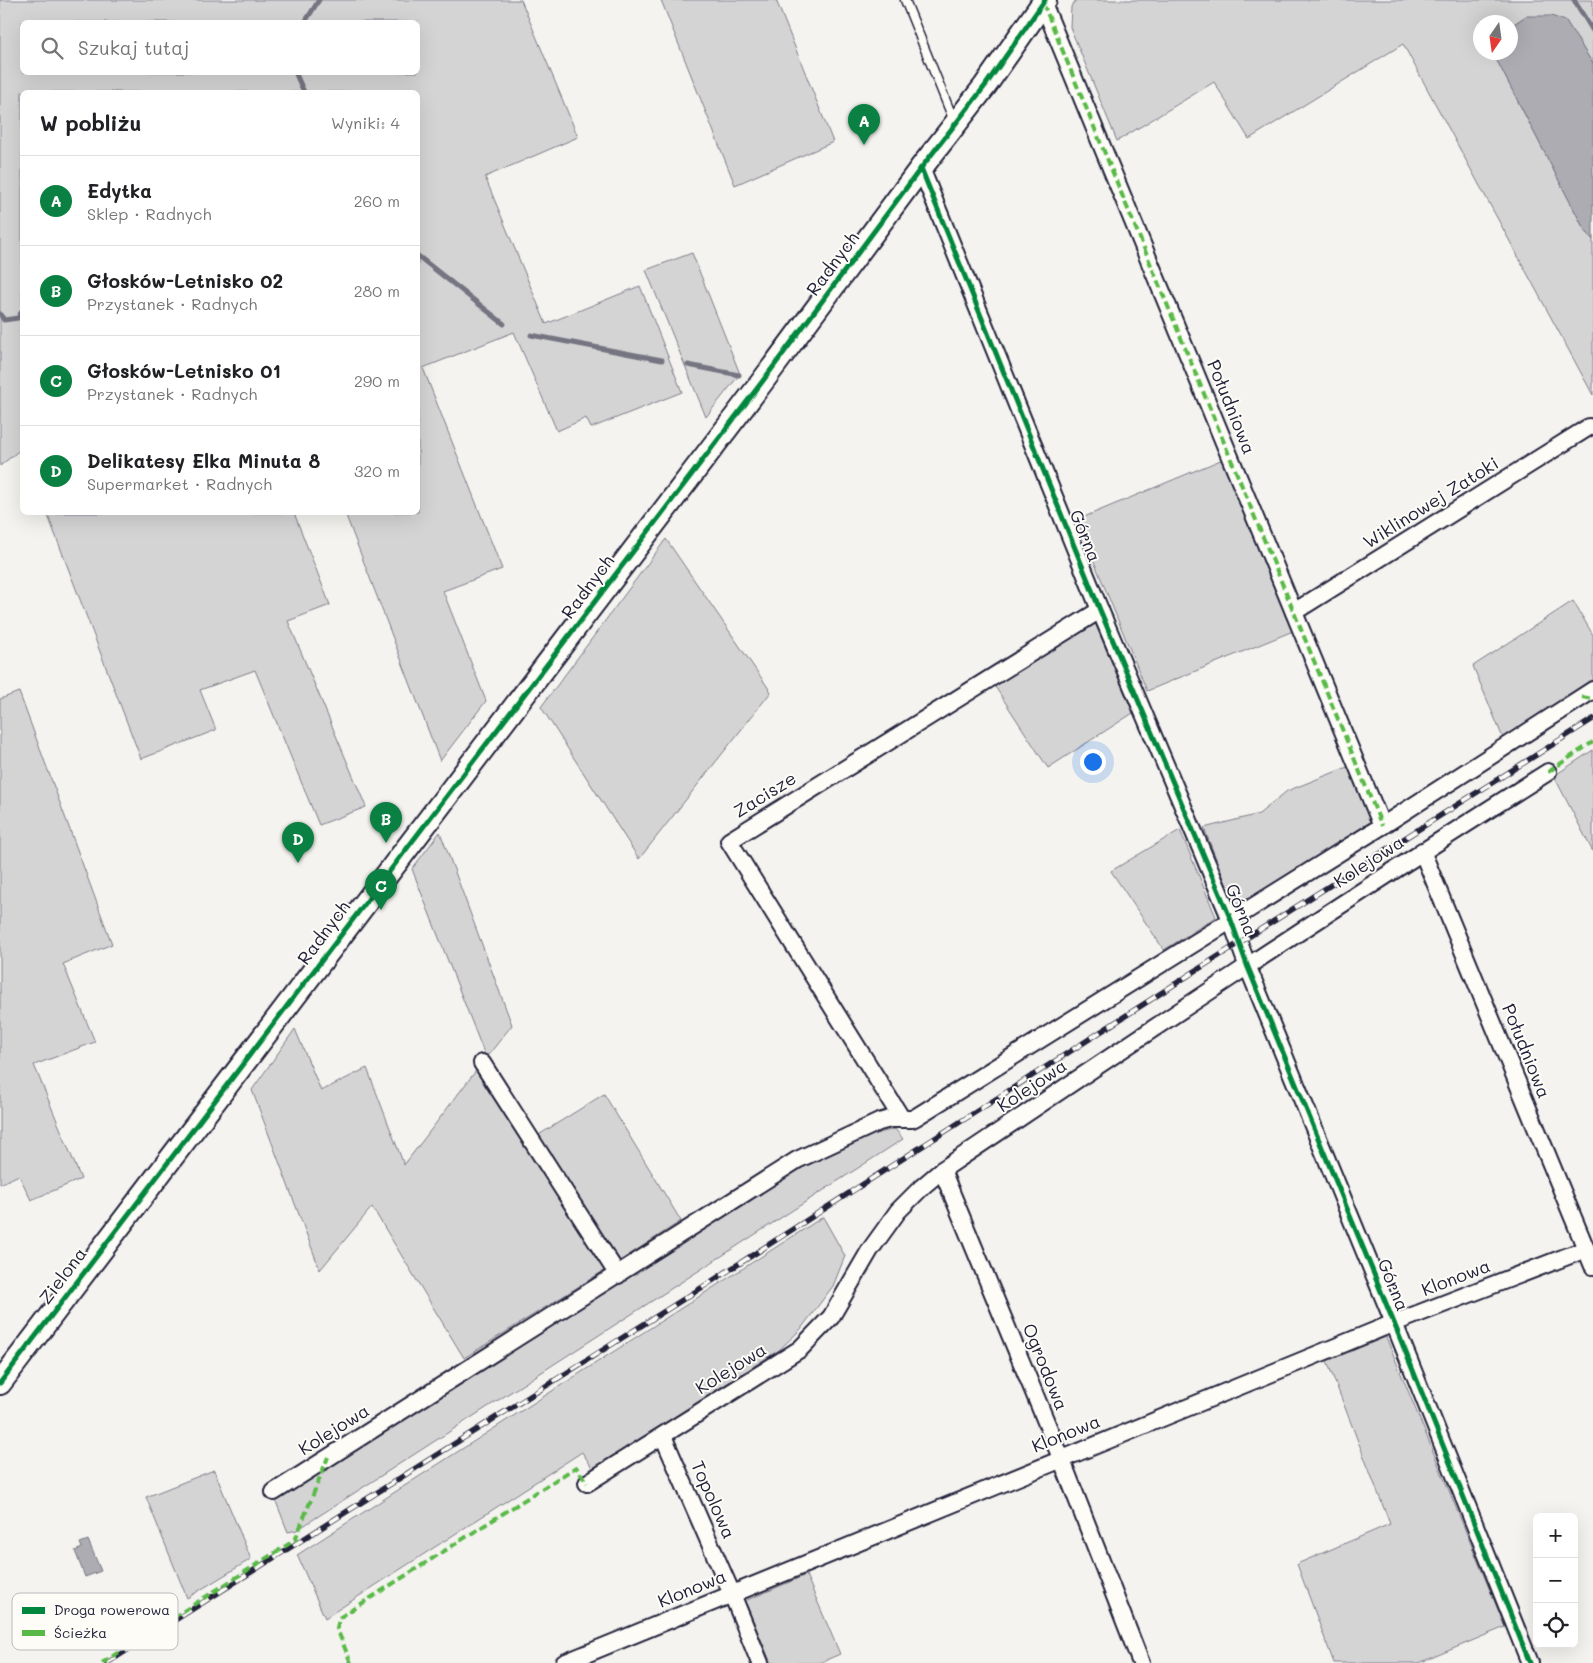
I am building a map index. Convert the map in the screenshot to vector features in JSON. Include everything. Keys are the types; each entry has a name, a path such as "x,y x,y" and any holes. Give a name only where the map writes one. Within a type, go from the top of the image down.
{"street":[{"name":"Radnych","path":"149,1186 762,382 921,168 985,86 1044,1"},
{"name":"Południowa","path":"1044,1 1382,826"},
{"name":"Górna","path":"921,168 1100,610 1231,920 1247,965 1394,1323 1530,1663"},
{"name":"Wiklinowej Zatoki","path":"1294,612 1589,427"},
{"name":"Zacisze","path":"902,1119 729,841 1100,610"},
{"name":"Kolejowa","path":"274,1492 797,1160 879,1122 916,1117 1382,826 1593,690"},
{"name":"Kolejowa","path":"587,1483 800,1349 830,1317 870,1250 898,1211 942,1170 1247,965 1422,851 1548,772"},
{"name":"Południowa","path":"1422,851 1593,1266"},
{"path":"482,1063 618,1275"},
{"name":"Ogrodowa","path":"942,1170 1061,1458 1141,1663"},
{"name":"Zielona","path":"0,1382 149,1186"},
{"name":"Klonowa","path":"564,1663 1394,1323 1586,1249"},
{"name":"Topolowa","path":"662,1436 732,1594 760,1663"}],"lane":[{"path":"904,0 955,124"}],"shaded area":[{"path":"0,0 521,0 578,137 485,177 546,324 640,286 682,392 591,428 586,418 557,431 514,332 423,368 502,569 443,591 486,701 440,761 346,515 420,515 420,90 20,90 20,450 0,466"},
{"path":"661,0 776,0 833,142 735,185"},
{"path":"1076,0 1593,0 1593,64 1566,21 1526,16 1518,21 1518,15 1473,15 1473,60 1497,60 1584,229 1593,240 1593,395 1403,44 1249,139 1214,82 1117,141 1070,27 1071,7"},
{"path":"1526,16 1551,16 1566,21 1593,64 1593,240 1584,229 1497,60 1518,60 1518,21"},
{"path":"692,253 740,374 706,417 646,270"},
{"path":"1223,459 1293,631 1147,691 1077,520"},
{"path":"48,515 295,515 330,605 288,621 366,807 319,825 255,670 200,690 216,730 141,759"},
{"path":"666,539 771,692 639,859 541,707"},
{"path":"1573,601 1593,635 1593,686 1503,738 1473,666"},
{"path":"1095,623 1133,713 1048,768 994,685"},
{"path":"19,692 112,944 63,964 95,1042 34,1065 81,1179 31,1200 19,1175 0,1184 0,699"},
{"path":"1593,750 1593,852 1554,776"},
{"path":"1350,766 1373,820 1236,909 1204,828 1259,814 1287,791"},
{"path":"1180,830 1216,917 1164,950 1111,871"},
{"path":"440,832 512,1025 486,1058 412,869"},
{"path":"295,1029 321,1091 367,1068 404,1165 478,1068 605,1270 464,1358 372,1207 320,1270 252,1090"},
{"path":"604,1094 681,1221 618,1262 537,1136"},
{"path":"895,1129 903,1139 297,1530 288,1532 275,1499 843,1142"},
{"path":"823,1217 845,1256 833,1286 800,1330 779,1350 593,1469 582,1452 325,1618 297,1555"},
{"path":"1386,1337 1505,1627 1419,1663 1334,1663 1297,1564 1390,1524 1327,1361"},
{"path":"214,1470 251,1559 187,1598 146,1497"},
{"path":"88,1540 101,1571 85,1577 75,1551 82,1548 80,1543"},
{"path":"806,1575 840,1654 819,1663 771,1663 745,1601"}],"waterway":[{"path":"306,20 319,0"},
{"path":"1574,0 1593,31"},
{"path":"296,75 303,90"},
{"path":"420,258 504,324"},
{"path":"0,314 4,320 18,318 20,314"},
{"path":"531,335 662,360"},
{"path":"688,365 739,375"}],"railway":[{"path":"178,1618 709,1283 1239,943 1593,719"},
{"path":"107,1663 128,1650"}],"marked path":[{"path":"1043,3 1382,826"},
{"path":"1582,697 1593,699"},
{"path":"1548,772 1593,742"},
{"path":"178,1615 295,1540 328,1457"},
{"path":"351,1663 337,1629 339,1618 576,1467 587,1483"},
{"path":"102,1663 122,1650"}],"cycle path":[{"path":"0,1383 762,382 921,168 985,86 1045,0"},
{"path":"921,168 1100,610 1231,920 1247,965 1394,1323 1530,1663"}],"place":[{"name":"Edytka","path":"864,145"},
{"name":"Głosków-Letnisko 02","path":"386,843"},
{"name":"Delikatesy Elka Minuta 8","path":"298,863"},
{"name":"Głosków-Letnisko 01","path":"381,910"}]}
